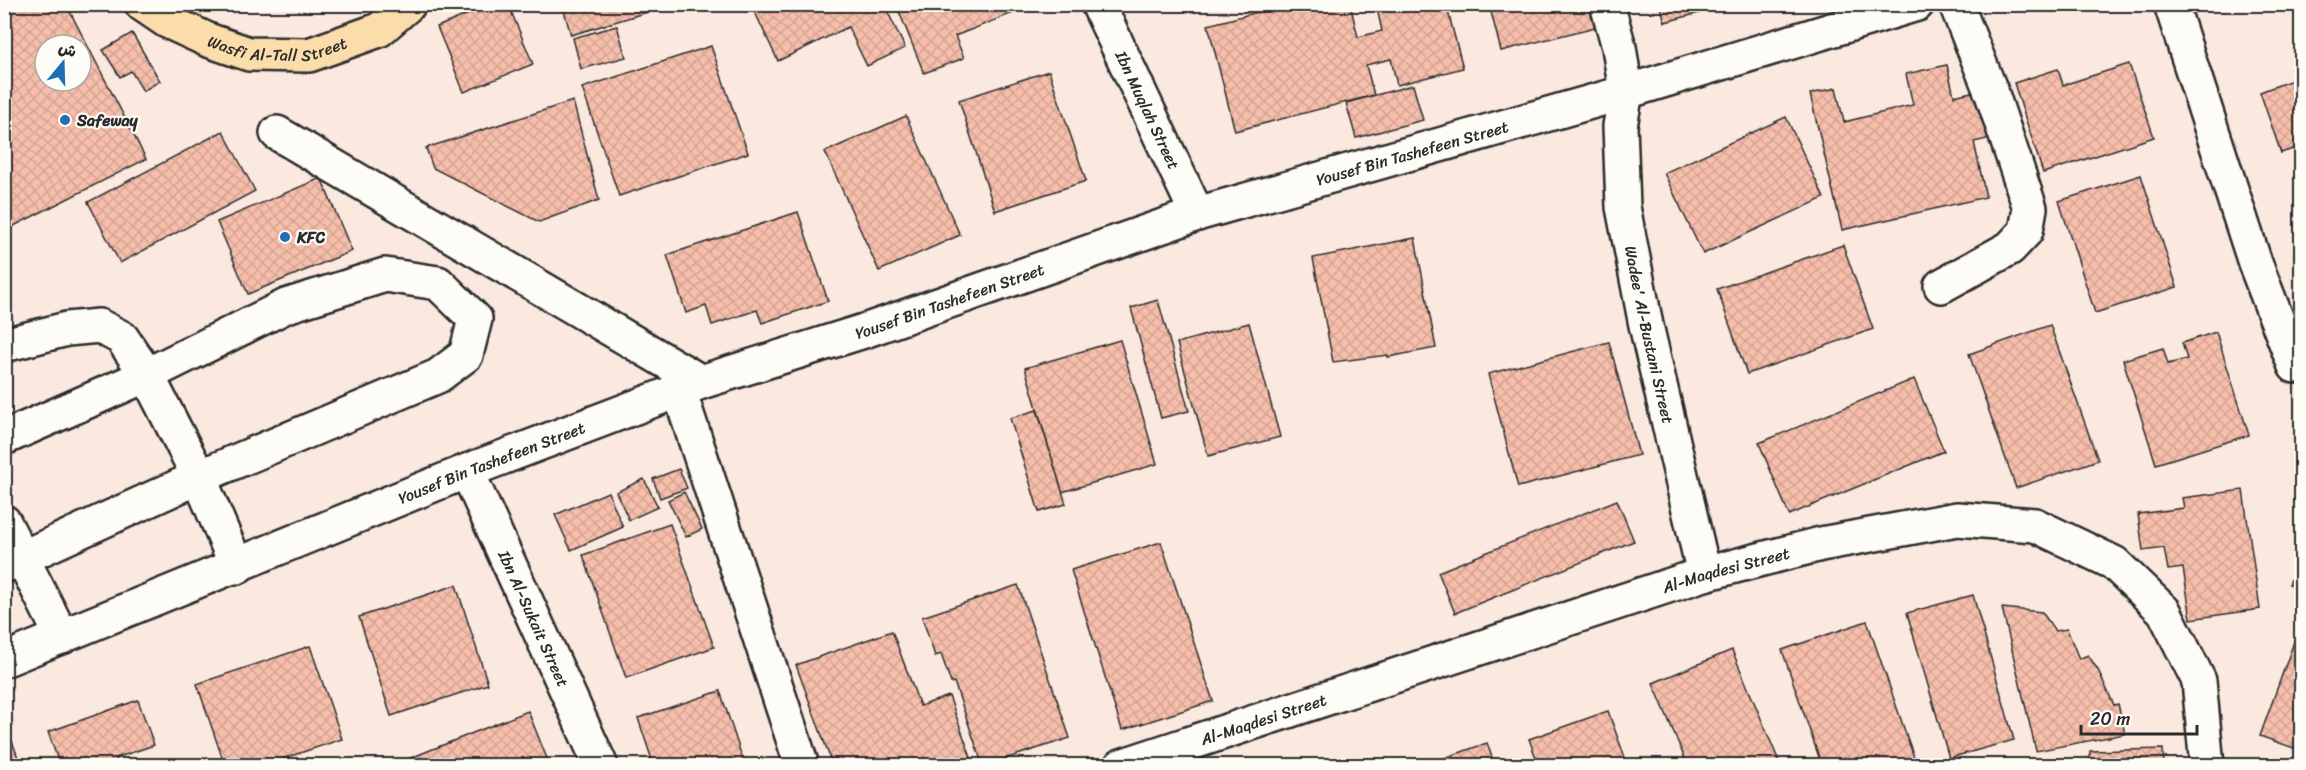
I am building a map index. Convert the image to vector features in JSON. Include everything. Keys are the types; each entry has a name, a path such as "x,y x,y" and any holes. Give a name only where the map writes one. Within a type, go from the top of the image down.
{"main road":[{"name":"Wasfi Al-Tall Street","path":"155,13 208,40 249,54 309,55 379,30 409,4"}],"street":[{"name":"Ibn Muqlah Street","path":"1098,4 1197,214"},
{"name":"Wadee' Al-Bustani Street","path":"1607,4 1619,48 1626,92 1620,126 1623,207 1646,325 1704,574"},
{"name":"Yousef Bin Tashefeen Street","path":"4,660 237,567 467,471 690,386 867,330 1197,214 1626,92 1917,4"},
{"path":"1941,286 2010,248 2026,231 2030,208 1992,94 1956,4"},
{"path":"2171,4 2255,263 2295,366"},
{"path":"277,133 690,386 802,765"},
{"path":"4,438 147,375 286,306 386,275 438,283 474,319 466,355 438,376 199,477 13,562"},
{"path":"4,345 67,329 99,326 122,338 147,375 199,477 237,567"},
{"name":"Ibn Al-Sukait Street","path":"467,471 601,765"},
{"name":"Al-Maqdesi Street","path":"1139,763 1704,574 1821,544 1957,519 2035,525 2114,563 2164,611 2199,681 2206,765"},
{"path":"4,522 13,562 62,638"}],"building":[{"name":"Safeway","path":"4,4 66,4 81,33 33,33 33,93 93,93 93,56 146,159 4,231"},
{"path":"493,4 508,4 533,64 464,92 437,27"},
{"path":"562,4 674,4 571,35"},
{"path":"751,4 884,4 905,48 867,66 848,27 778,61"},
{"path":"896,4 1027,4 1028,7 955,36 964,58 924,73"},
{"path":"1288,4 1350,4 1358,37 1382,31 1376,4 1446,4 1463,68 1397,85 1391,59 1366,65 1374,95 1235,131 1208,25"},
{"path":"1489,4 1597,4 1603,25 1501,51"},
{"path":"1660,4 1733,4 1665,22"},
{"path":"617,26 626,57 581,69 573,38"},
{"path":"132,33 160,81 143,91 131,71 120,77 103,50"},
{"path":"711,46 748,153 619,196 582,88"},
{"path":"2129,64 2154,137 2043,173 2014,83 2058,69 2063,85"},
{"path":"1947,65 1954,96 1980,90 1991,138 1974,142 1986,197 1842,230 1810,94 1836,88 1844,122 1913,105 1906,74"},
{"path":"2302,65 2302,146 2281,153 2260,92 2295,79 2291,69"},
{"path":"1049,71 1086,181 995,211 959,100"},
{"path":"1413,85 1423,120 1356,138 1346,103"},
{"path":"573,101 599,200 539,222 433,168 426,148"},
{"path":"906,116 960,235 879,271 825,152"},
{"path":"1786,117 1824,198 1703,254 1664,173"},
{"path":"223,131 255,191 120,263 88,202"},
{"path":"2141,175 2177,287 2095,313 2059,201"},
{"name":"KFC","path":"321,178 352,251 248,294 217,222"},
{"path":"798,212 828,301 762,323 757,310 712,325 706,306 686,313 667,255"},
{"path":"1415,238 1436,348 1388,357 1388,355 1333,362 1313,258"},
{"path":"1843,245 1873,329 1747,374 1717,289"},
{"path":"1158,300 1189,411 1161,418 1131,308"},
{"path":"1249,323 1280,437 1208,456 1177,343"},
{"path":"2050,325 2098,460 2016,488 1969,354"},
{"path":"2216,332 2249,435 2156,464 2123,360 2163,348 2168,364 2187,359 2182,343"},
{"path":"1120,340 1157,464 1062,492 1025,368"},
{"path":"1609,342 1639,455 1518,487 1488,374"},
{"path":"1914,379 1944,451 1789,515 1759,443"},
{"path":"1037,410 1066,504 1039,512 1010,418"},
{"path":"679,469 687,488 660,498 653,479"},
{"path":"644,479 658,507 629,520 616,492"},
{"path":"2243,490 2260,609 2191,619 2183,568 2168,570 2164,548 2143,551 2138,514 2184,508 2182,498"},
{"path":"608,492 623,527 571,550 555,515"},
{"path":"684,492 702,529 686,537 668,500"},
{"path":"1617,500 1634,541 1455,613 1438,572"},
{"path":"670,524 714,647 626,678 583,555"},
{"path":"1161,542 1213,701 1122,730 1071,570"},
{"path":"2302,553 2302,589 2289,584"},
{"path":"456,585 488,684 391,716 359,617"},
{"path":"1018,585 1070,738 983,766 954,682 951,683 941,654 935,656 922,617"},
{"path":"1973,595 2014,740 1949,758 1907,613"},
{"path":"2002,608 2042,612 2055,631 2067,629 2079,659 2088,655 2098,670 2114,705 2118,704 2125,734 2036,751"},
{"path":"1867,621 1917,766 1822,766 1782,650"},
{"path":"892,631 920,706 949,696 974,766 833,766 796,665"},
{"path":"2295,639 2302,641 2302,751 2260,736"},
{"path":"310,646 342,739 261,766 225,766 197,684"},
{"path":"1732,650 1781,766 1688,766 1653,683"},
{"path":"720,691 745,766 654,766 638,718"},
{"path":"138,700 154,745 116,758 119,766 60,766 48,732"},
{"path":"528,711 550,766 393,765"},
{"path":"1608,711 1628,766 1539,766 1529,739"},
{"path":"12,741 21,766 4,766 4,744"},
{"path":"1487,743 1495,766 1422,766"},
{"path":"2163,749 2164,766 2090,766 2090,751"}],"place":[{"name":"Safeway","path":"65,120"},
{"name":"KFC","path":"285,237"}]}
